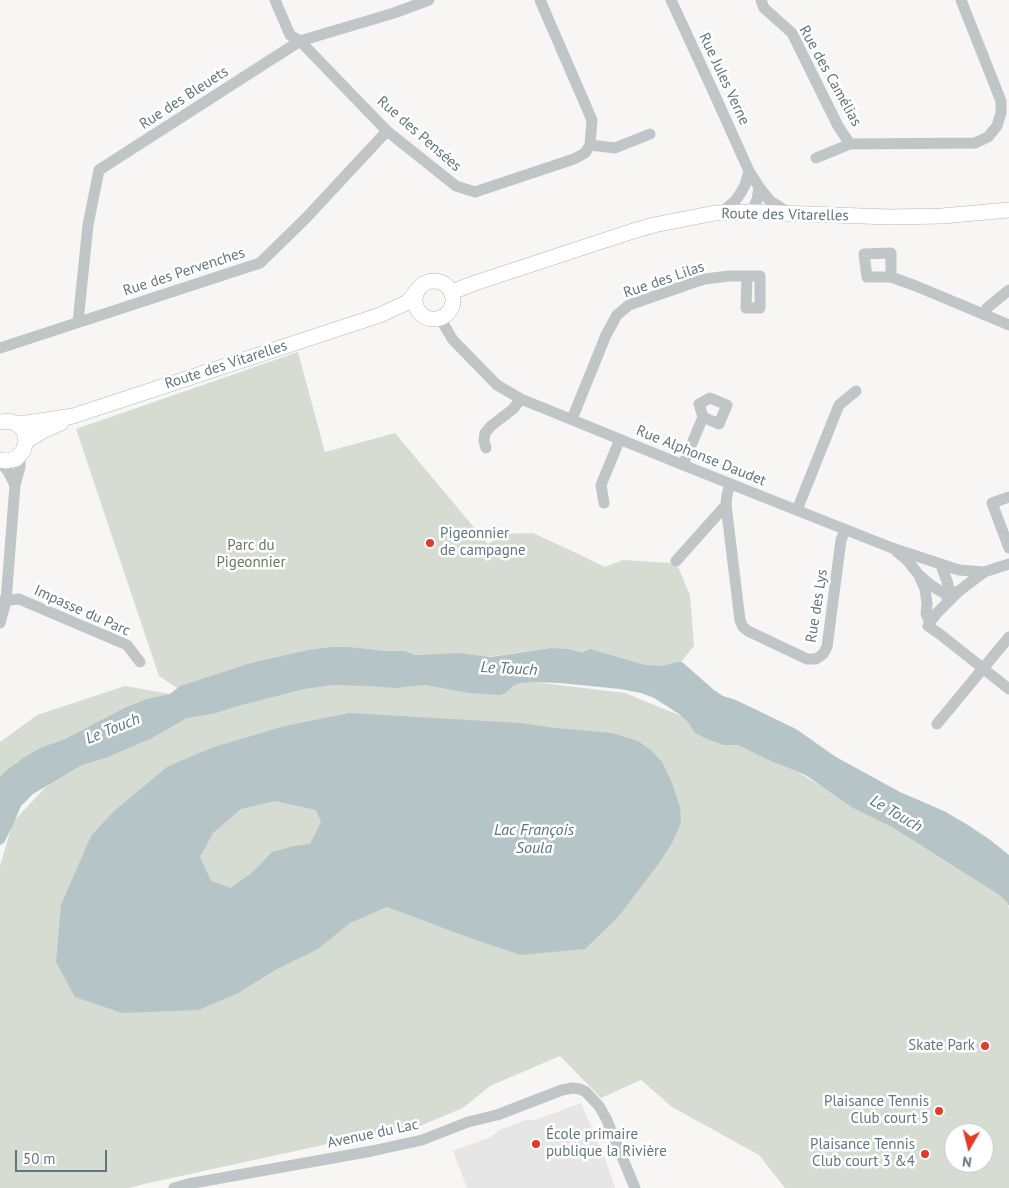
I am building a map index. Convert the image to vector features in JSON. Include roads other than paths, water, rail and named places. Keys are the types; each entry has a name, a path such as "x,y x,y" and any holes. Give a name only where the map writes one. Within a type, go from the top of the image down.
{"main road":[{"name":"Route des Vitarelles","path":"452,292 638,230 714,213 751,212 890,217 942,216 1009,210"},
{"path":"428,281 442,282 452,292 453,307 443,318 434,320 426,318 419,312 415,304 417,290 428,281"},
{"name":"Route des Vitarelles","path":"7,422 27,423 73,416 380,314 408,302 417,290"},
{"name":"Route des Vitarelles","path":"380,314 419,312"},
{"name":"Route des Vitarelles","path":"0,461 11,460 43,431 73,416"},
{"path":"7,422 24,431 23,448"}],"street":[{"name":"Rue des Pensées","path":"275,0 290,35 300,41 388,131 456,186 475,192 574,159 585,153 590,145"},
{"name":"Rue des Bleuets","path":"78,322 88,226 99,170 300,41 394,13 429,0"},
{"path":"540,0 592,120 590,145 615,148 650,134"},
{"name":"Rue Jules Verne","path":"671,0 749,171 770,202 791,214"},
{"name":"Rue des Camélias","path":"761,0 764,8 792,33 838,126 850,144 975,143 988,137 996,126 1001,113 1001,100 961,0"},
{"name":"Rue des Pervenches","path":"0,348 260,263 306,218 388,131"},
{"path":"816,158 850,144"},
{"path":"721,213 735,201 746,185 749,171"},
{"path":"751,212 757,200 759,187"},
{"name":"Rue des Lilas","path":"572,419 611,325 617,315 629,305 700,281 729,276 747,276"},
{"path":"890,277 916,286 1009,326"},
{"path":"984,315 986,308 1009,290"},
{"name":"Rue Alphonse Daudet","path":"443,318 444,325 453,340 497,385 521,398 892,548 959,570 984,572"},
{"path":"797,510 839,404 856,391"},
{"path":"486,448 484,441 485,433 513,409 521,398"},
{"path":"683,465 703,417"},
{"path":"604,503 601,485 620,439"},
{"path":"0,623 15,486 23,448"},
{"path":"0,461 8,471 15,486"},
{"name":"Rue des Lys","path":"730,484 726,505 740,620 743,627 807,659 816,659 827,648 841,540 846,530"},
{"path":"1009,497 992,503 1009,548"},
{"path":"676,561 726,505"},
{"path":"892,548 907,560 918,574 932,586 951,596"},
{"path":"929,624 951,596 984,572 1009,564"},
{"path":"941,565 951,596"},
{"path":"918,574 925,589 926,614 929,624 1009,689"},
{"name":"Impasse du Parc","path":"3,601 19,599 127,645 140,662"},
{"path":"936,724 1009,637"},
{"name":"Avenue du Lac","path":"174,1188 422,1140 468,1122 496,1115 572,1088 586,1092 599,1106 635,1188"}],"water":[{"name":"Le Touch","path":"331,647 405,651 415,655 458,653 490,657 551,648 568,649 582,653 590,649 645,665 662,666 682,662 723,696 736,700 796,729 836,757 900,792 944,811 989,839 1009,855 1009,906 998,894 892,827 853,808 807,776 738,745 723,745 695,733 688,722 679,714 654,698 641,693 620,689 560,683 520,683 504,694 499,695 469,693 425,685 396,688 332,685 304,689 216,713 187,718 150,739 108,757 80,766 33,794 21,806 4,843 0,845 0,777 23,758 42,747 65,739 124,708 146,699 170,694 180,686 251,663 308,650"},
{"name":"Lac François Soula","path":"349,713 521,723 612,733 638,741 652,751 662,762 680,807 681,823 671,845 657,866 618,917 585,949 521,955 387,907 350,923 318,949 277,969 238,993 199,1010 122,1013 75,997 56,962 61,905 91,836 114,811 167,767 214,747 285,726","holes":["275,801 316,810 321,822 310,844 272,852 254,871 231,888 211,881 200,857 213,833 241,809"]}],"place":[{"name":"Pigeonnier de campagne","path":"430,543"},
{"name":"Skate Park","path":"985,1046"},
{"name":"Plaisance Tennis Club court 5","path":"939,1111"},
{"name":"École primaire publique la Rivière","path":"536,1144"},
{"name":"Plaisance Tennis Club court 3 &4","path":"925,1154"}],"park label":[{"name":"Parc du Pigeonnier","path":"251,554"}]}
